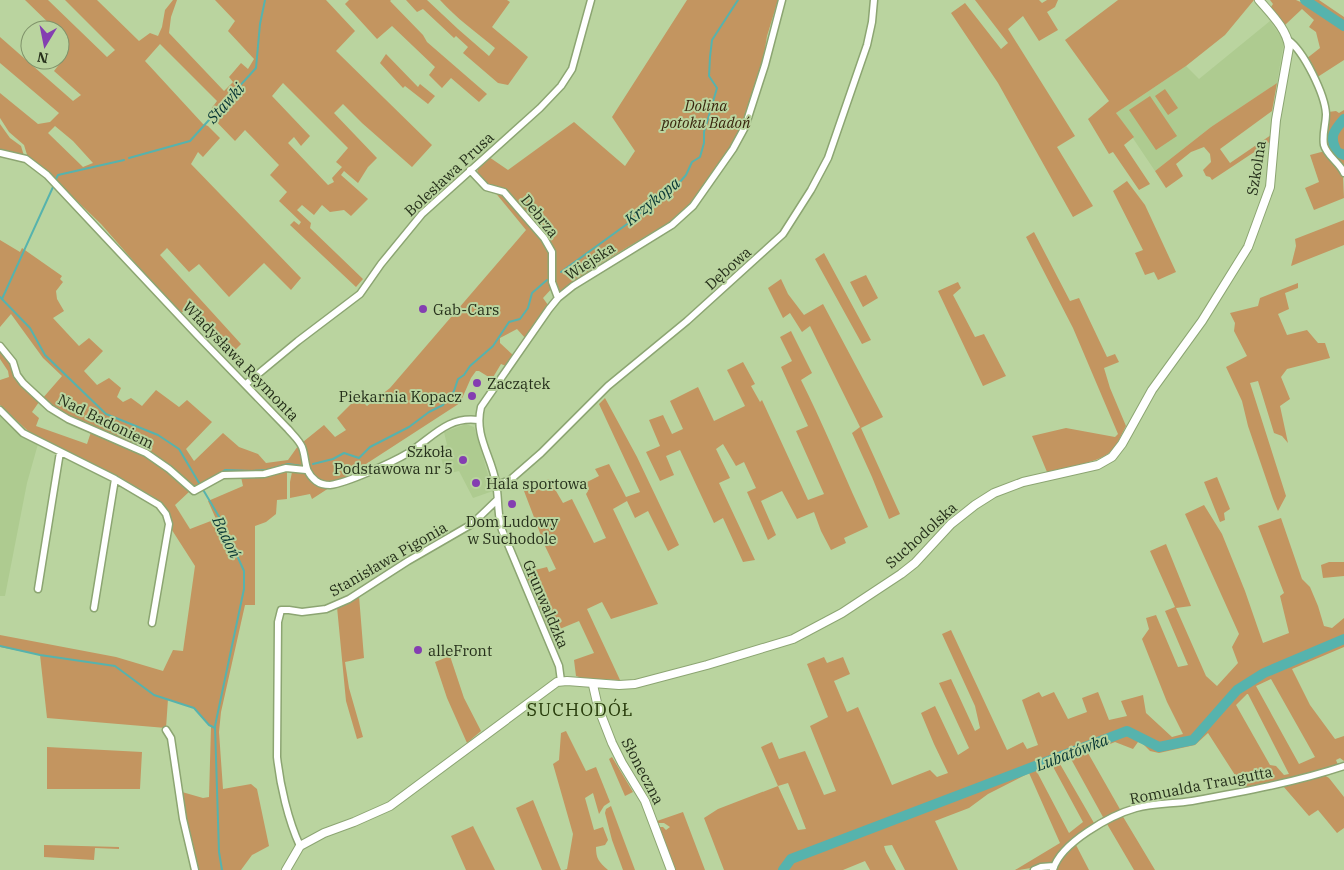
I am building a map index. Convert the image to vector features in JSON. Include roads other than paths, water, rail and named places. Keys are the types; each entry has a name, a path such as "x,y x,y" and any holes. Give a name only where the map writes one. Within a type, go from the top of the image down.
{"street":[{"name":"Bolesława Prusa","path":"246,384 298,341 360,294 380,264 422,214 540,108 561,86 572,69 591,0"},
{"name":"Wiejska","path":"478,420 481,406 488,395 558,298 617,257 672,225 693,206 707,188 745,127 765,65 782,0"},
{"name":"Dębowa","path":"497,485 510,480 541,453 608,386 692,317 783,234 811,190 828,158 867,45 874,0"},
{"path":"1259,0 1274,18 1288,40 1297,48 1318,87 1326,111 1323,142 1325,148 1341,166 1344,173"},
{"name":"Szkolna","path":"1221,292 1248,247 1270,187 1276,120 1288,53 1288,40"},
{"name":"Władysława Reymonta","path":"0,153 26,159 47,175 299,442 303,450 306,470"},
{"name":"Debrza","path":"470,170 486,187 504,192 544,238 552,252 552,282 558,298"},
{"name":"Suchodolska","path":"562,681 593,685 619,685 641,682 712,664 793,639 821,626 901,574 951,524 994,493 1023,482 1106,462 1117,452 1152,390 1192,336 1221,292"},
{"name":"Nad Badoniem","path":"0,346 13,362 17,375 23,383 50,408 68,419 146,453 194,491 223,475 264,474 286,468 306,470"},
{"path":"0,410 22,433 115,479 159,506 166,514 168,524 152,623"},
{"path":"306,470 315,480 322,484 332,485 373,470 408,453 433,434 455,422 464,419 478,420"},
{"name":"Grunwaldzka","path":"478,420 482,440 497,485 498,518 559,666 562,681"},
{"path":"38,589 60,452"},
{"path":"94,608 115,479"},
{"name":"Stanisława Pigonia","path":"300,846 295,836 279,776 277,757 278,622 281,610 311,612 326,609 349,599 408,561 472,524 497,500"},
{"path":"286,870 300,846 324,833 390,806 530,701 557,682 562,681"},
{"name":"Słoneczna","path":"593,685 598,707 612,743 645,801 671,870"},
{"path":"166,730 171,738 183,818 195,870"},
{"name":"Romualda Traugutta","path":"1053,868 1058,859 1078,840 1095,828 1125,812 1138,808 1227,795 1327,772 1344,766"},
{"path":"1034,870 1041,867 1053,868"}],"waterway":[{"name":"Stawki","path":"129,158 190,141 256,68 260,24 265,0"},
{"name":"Krzykopa","path":"561,272 634,219 654,200 679,183 686,175 692,162 700,157 704,143 704,132 717,88 709,76 712,40 738,0"},
{"name":"Lubatówka","path":"1305,0 1344,26"},
{"name":"Lubatówka","path":"1344,119 1333,134 1333,142 1337,152 1344,155"},
{"path":"56,179 58,175 124,160"},
{"path":"2,299 53,187"},
{"name":"Krzykopa","path":"313,464 333,459 344,453 359,458 370,447 409,427 429,412 443,405 454,391 458,379 493,346 509,322 520,319 528,308 532,293 547,280"},
{"name":"Badoń","path":"0,297 30,328 45,355 106,414 158,435 179,449 221,520 244,571 244,589 215,726 219,852 222,870"},
{"name":"Krzykopa","path":"221,473 225,470 267,470 288,464 302,466"},
{"name":"Lubatówka","path":"783,870 791,859 1127,731 1159,747 1193,740 1237,690 1264,673 1344,639"},
{"path":"0,646 40,655 115,666 154,695 194,708 209,725 215,728"}],"place":[{"name":"Gab-Cars","path":"423,309"},
{"name":"Zaczątek","path":"477,383"},
{"name":"Piekarnia Kopacz","path":"472,396"},
{"name":"Szkoła Podstawowa nr 5","path":"463,460"},
{"name":"Hala sportowa","path":"476,483"},
{"name":"Dom Ludowy w Suchodole","path":"512,504"},
{"name":"alleFront","path":"418,650"}],"district":[{"name":"SUCHODÓŁ","path":"580,709"}],"park label":[{"name":"Dolina potoku Badoń","path":"706,114"}]}
